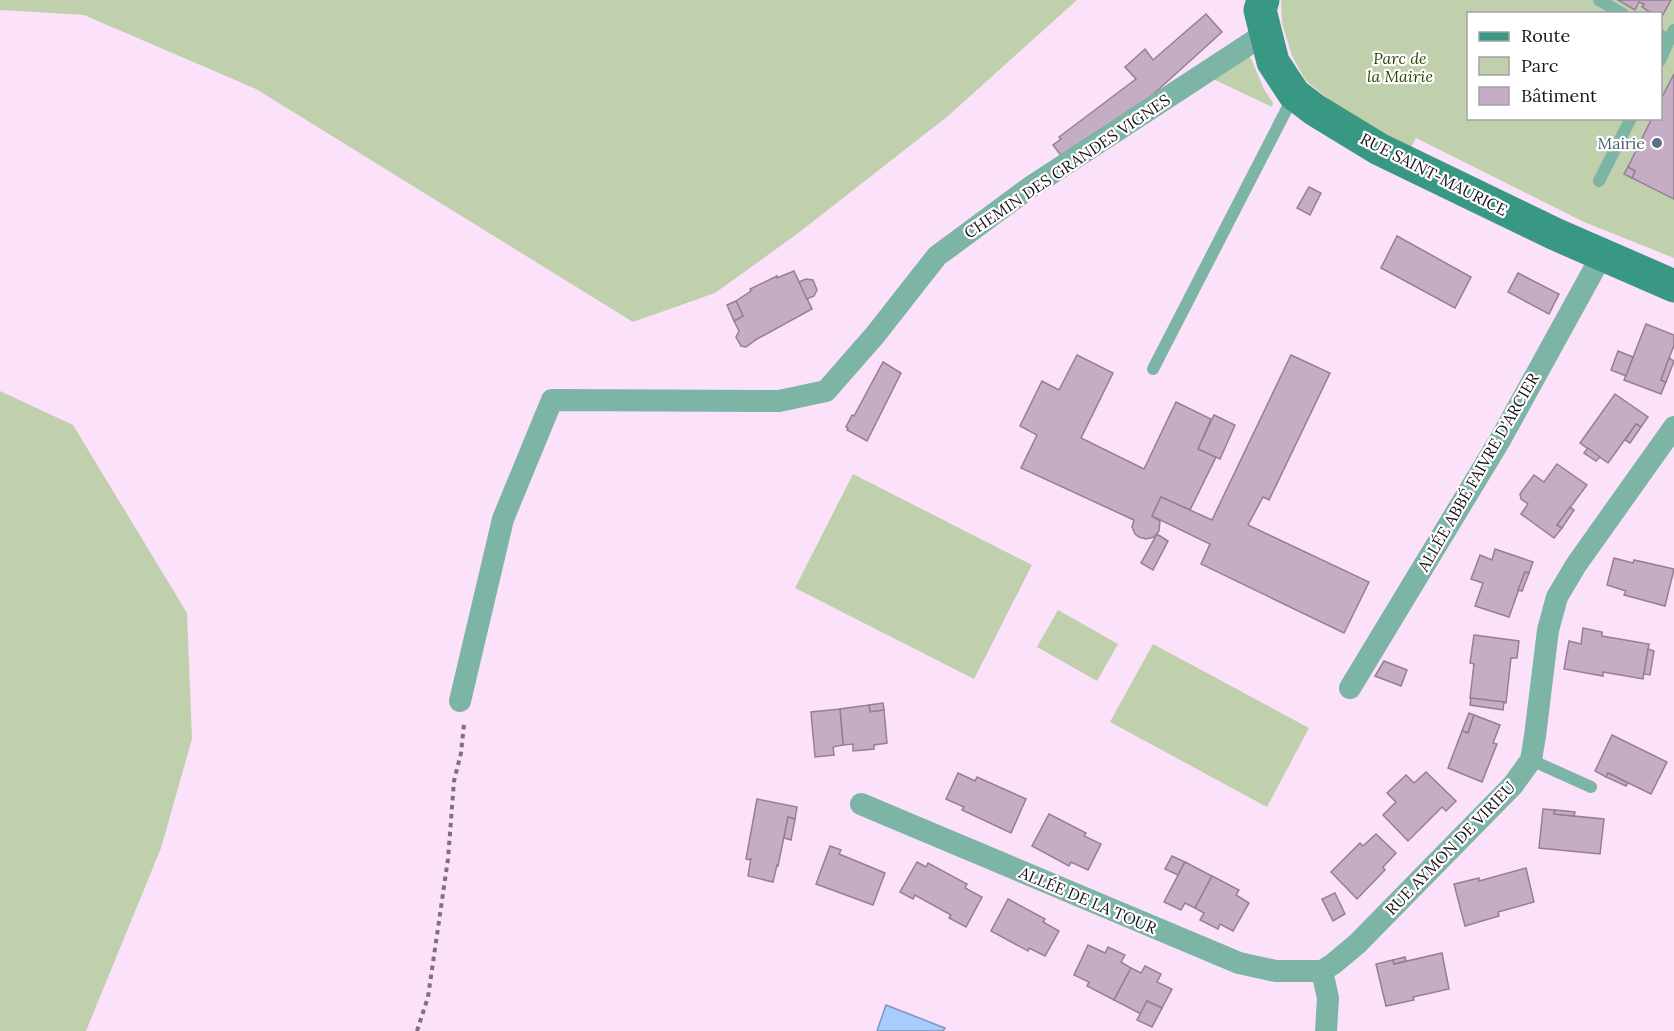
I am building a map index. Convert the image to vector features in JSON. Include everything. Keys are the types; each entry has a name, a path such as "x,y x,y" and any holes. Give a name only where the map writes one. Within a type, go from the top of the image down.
{"street":[{"name":"RUE SAINT-MAURICE","path":"1263,0 1260,10 1273,62 1294,94 1315,110 1379,149 1555,234 1674,286"},
{"name":"CHEMIN DES GRANDES VIGNES","path":"460,701 503,519 552,400 778,401 826,390 874,335 937,256 1029,188 1266,33"},
{"name":"ALLÉE ABBÉ FAIVRE D'ARCIER","path":"1350,688 1500,440 1602,255"},
{"name":"RUE AYMON DE VIRIEU","path":"1322,971 1357,944 1513,784 1531,760 1548,630 1557,597 1576,565 1674,427"},
{"name":"ALLÉE DE LA TOUR","path":"861,804 1239,963 1276,971 1322,971"},
{"path":"1322,971 1328,998 1326,1031"}],"lane":[{"path":"1599,0 1620,12"},
{"path":"1662,54 1668,35"},
{"path":"1153,369 1294,94"},
{"path":"1599,181 1630,120"},
{"path":"1531,760 1591,787"}],"path":[{"path":"417,1031 429,997 448,859 454,781 461,753 465,710 460,701"}],"green space":[{"path":"0,0 1077,0 948,116 797,234 715,293 633,322 256,89 84,15 0,10"},
{"name":"Parc de la Mairie","path":"1281,0 1674,0 1674,258 1584,222 1416,138 1408,153 1332,102 1306,81 1292,56 1282,23"},
{"path":"1249,54 1264,89 1273,103 1272,107 1213,79"},
{"path":"0,391 73,425 187,613 192,739 161,848 86,1031 0,1031"},
{"path":"853,474 1032,565 974,679 795,588"},
{"path":"1058,610 1118,644 1097,681 1037,647"},
{"path":"1153,644 1309,728 1267,807 1110,722"}],"water":[{"path":"886,1005 945,1028 943,1031 877,1031"}],"building":[{"path":"1618,0 1671,0 1662,16 1662,12 1650,12 1642,7 1644,4 1639,2 1635,10"},
{"path":"1206,14 1222,32 1148,99 1066,162 1053,145 1061,139 1059,137 1136,79 1125,67 1145,49 1153,60"},
{"name":"Mairie","path":"1674,74 1674,199 1632,178 1635,171 1628,167 1651,120 1662,120 1662,97"},
{"path":"1628,167 1635,171 1632,178 1624,174"},
{"path":"1309,187 1321,193 1310,215 1297,208"},
{"path":"1397,236 1471,277 1455,308 1381,268"},
{"path":"794,271 812,309 746,347 741,346 736,337 739,331 734,321 743,316 736,301 751,291 750,289 777,276 777,278"},
{"path":"1518,273 1559,294 1549,314 1508,292"},
{"path":"806,279 813,280 817,290 814,296 807,299 799,282"},
{"path":"736,301 743,316 734,321 727,305"},
{"path":"1646,324 1674,335 1674,345 1661,380 1666,382 1661,394 1624,380"},
{"path":"1618,351 1633,357 1626,376 1611,370"},
{"path":"1077,355 1113,373 1081,438 1144,469 1176,402 1211,419 1198,449 1216,457 1190,510 1161,497 1152,516 1160,521 1159,531 1154,537 1146,539 1139,537 1132,527 1134,520 1021,468 1037,435 1020,426 1042,381 1059,390"},
{"path":"1291,355 1330,373 1269,500 1263,497 1248,525 1369,582 1344,633 1201,564 1210,544 1152,516 1161,497 1212,520"},
{"path":"1669,358 1674,361 1666,382 1661,380"},
{"path":"883,362 901,373 867,441 847,430 846,427"},
{"path":"1615,394 1648,417 1641,427 1636,424 1608,463 1580,443"},
{"path":"1214,415 1235,425 1220,459 1198,449"},
{"path":"1636,424 1641,427 1630,443 1625,440"},
{"path":"1588,448 1600,457 1596,461 1584,453"},
{"path":"1557,464 1587,485 1557,525 1562,528 1554,538 1521,514 1528,504 1521,499 1520,494 1534,475 1544,482"},
{"path":"1570,507 1574,510 1562,528 1557,525"},
{"path":"1157,534 1168,541 1153,570 1141,563"},
{"path":"1495,549 1533,562 1529,573 1525,572 1509,617 1475,606 1483,583 1471,579 1480,555 1492,560"},
{"path":"1614,558 1674,569 1665,606 1624,595 1626,591 1607,585"},
{"path":"1525,572 1529,573 1522,591 1518,590"},
{"path":"1583,628 1602,632 1602,636 1649,644 1643,679 1603,672 1603,676 1564,669 1569,641 1581,644"},
{"path":"1474,635 1519,641 1517,658 1511,658 1506,703 1470,698 1474,664 1470,663"},
{"path":"1648,649 1654,651 1650,675 1644,674"},
{"path":"1384,661 1407,670 1401,686 1375,676"},
{"path":"1471,698 1504,702 1503,710 1470,705"},
{"path":"883,703 884,710 870,712 869,705"},
{"path":"869,705 870,712 884,710 887,743 874,745 874,749 853,751 853,744 843,745 840,709"},
{"path":"840,709 843,745 833,747 834,755 815,757 811,712"},
{"path":"1469,713 1474,715 1468,733 1462,731"},
{"path":"1474,715 1500,725 1493,743 1497,744 1482,782 1448,768 1462,731 1468,733"},
{"path":"1612,735 1667,762 1651,794 1608,773 1606,777 1595,771"},
{"path":"1426,772 1456,801 1446,811 1442,807 1408,841 1383,815 1396,802 1387,793 1406,775 1414,783"},
{"path":"958,773 975,781 977,777 1026,799 1011,833 962,810 964,807 946,799"},
{"path":"1608,773 1628,783 1626,786 1606,777"},
{"path":"757,799 797,807 795,819 788,817 773,882 748,876 751,858 746,859"},
{"path":"1543,809 1555,810 1554,814 1604,819 1600,854 1539,848"},
{"path":"1555,810 1575,812 1574,816 1554,814"},
{"path":"1049,814 1086,833 1084,836 1101,844 1088,870 1071,862 1069,866 1032,846"},
{"path":"788,817 795,819 791,840 784,838"},
{"path":"1376,834 1396,853 1383,867 1385,870 1357,899 1331,872 1360,843 1363,846"},
{"path":"830,846 841,850 839,854 885,873 873,905 816,884"},
{"path":"1172,856 1185,862 1178,875 1165,869"},
{"path":"917,862 926,867 928,863 967,884 965,888 982,897 966,927 949,918 951,915 915,895 913,899 900,892"},
{"path":"1185,862 1212,876 1195,908 1185,903 1181,910 1164,902"},
{"path":"1526,868 1534,902 1498,912 1499,916 1465,926 1454,884 1479,878 1479,881"},
{"path":"1212,876 1239,890 1236,895 1249,903 1233,931 1220,924 1218,929 1200,920 1204,913 1195,908"},
{"path":"1335,893 1345,914 1333,921 1322,899"},
{"path":"1008,899 1045,919 1043,922 1059,931 1045,956 1029,948 1028,951 991,931"},
{"path":"1088,945 1105,953 1108,947 1125,955 1121,962 1131,968 1114,1000 1087,986 1089,982 1074,975"},
{"path":"1442,953 1449,989 1386,1006 1376,964 1393,960 1394,964"},
{"path":"1405,957 1406,961 1394,964 1393,960"},
{"path":"1145,966 1161,974 1157,982 1172,989 1162,1008 1147,1001 1141,1014 1114,1000 1131,968 1141,973"},
{"path":"1147,1001 1162,1008 1152,1027 1137,1020"}],"place":[{"name":"Mairie","path":"1657,143"}]}
